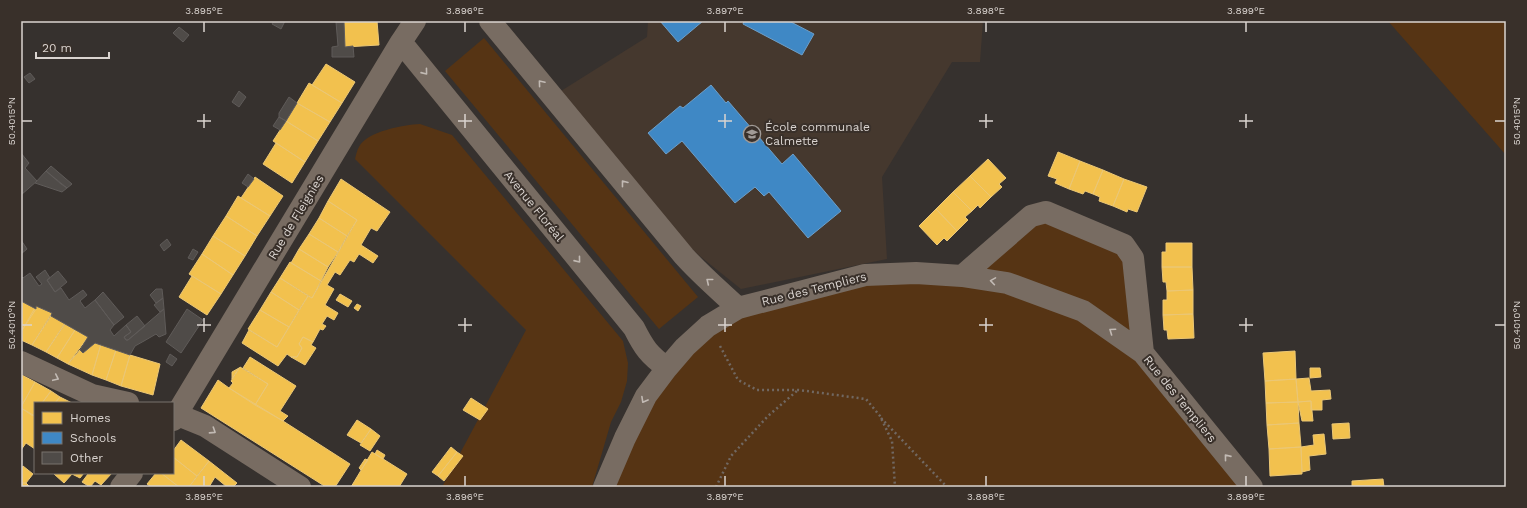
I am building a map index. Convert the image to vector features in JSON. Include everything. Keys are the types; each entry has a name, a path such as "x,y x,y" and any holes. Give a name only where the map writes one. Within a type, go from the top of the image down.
{"street":[{"name":"Rue de Fleignies","path":"175,416 415,21"},
{"path":"490,21 684,256 699,273 719,289 738,308"},
{"name":"Avenue Floréal","path":"401,42 634,328 645,350 655,360 667,368"},
{"path":"962,276 1031,216 1046,212 1124,245 1132,258 1143,353"},
{"name":"Rue des Templiers","path":"604,487 625,438 646,396 685,347 708,326 738,308 865,275 916,274 962,276 1008,283 1083,311 1143,353 1252,487"},
{"path":"21,362 92,395 124,402"},
{"path":"175,416 205,426 300,487"},
{"path":"121,487 131,474"}],"path":[{"path":"708,326 738,380 757,390 799,390 866,399 880,416 947,487"},
{"path":"716,487 731,456 768,416 799,390"},
{"path":"880,416 892,441 894,487"}],"shaded area":[{"name":"École communale Calmette","path":"648,21 983,21 980,62 952,62 882,177 887,259 741,289 701,257 665,225 561,91 647,37"},
{"path":"1388,21 1506,21 1506,155"},
{"path":"484,38 698,297 659,329 445,71"},
{"path":"420,124 452,135 623,341 628,363 627,381 621,402 611,422 592,487 442,487 526,330 355,159 357,151 363,141 370,137 396,127"},
{"path":"1031,216 1124,245 1143,353 1252,487 604,487 625,438 708,326 865,275 962,276"}],"building: Homes":[{"path":"377,21 379,45 345,47 344,22"},
{"path":"326,64 355,82 342,103 312,85"},
{"path":"309,83 342,103 330,122 297,103"},
{"path":"297,103 330,122 318,141 286,121"},
{"path":"286,121 318,141 305,162 273,141"},
{"path":"276,143 305,162 292,183 263,164"},
{"path":"1058,152 1080,161 1069,189 1055,183 1057,179 1048,176"},
{"path":"988,159 1006,178 999,184 1002,187 991,197 970,176"},
{"path":"1080,161 1103,170 1093,194 1085,191 1083,194 1069,189"},
{"path":"1103,170 1124,179 1113,206 1099,201 1100,197 1093,194"},
{"path":"970,176 991,197 980,208 978,205 972,211 953,192"},
{"path":"255,177 283,196 270,216 241,198"},
{"path":"341,179 390,212 377,231 371,228 361,245 378,256 373,263 359,254 354,262 350,260 340,275 335,272 327,285 334,289 325,305 338,313 334,320 327,316 322,324 326,326 323,330 320,329 313,342 303,337 299,344 302,348 297,357 291,357 287,354 278,366 242,343 249,330 277,347 308,296 312,298 357,220 328,201"},
{"path":"1124,179 1147,187 1137,212 1128,209 1127,212 1113,206"},
{"path":"953,192 972,211 965,217 968,220 957,231 936,209"},
{"path":"238,196 270,216 257,236 226,216"},
{"path":"328,201 357,220 347,236 319,218"},
{"path":"936,209 957,231 947,241 944,238 937,245 919,226"},
{"path":"226,216 257,236 245,256 213,236"},
{"path":"319,218 347,236 338,252 309,234"},
{"path":"309,234 338,252 328,267 299,249"},
{"path":"213,236 245,256 233,275 202,254"},
{"path":"1166,243 1192,243 1192,267 1162,267 1162,252 1166,252"},
{"path":"299,249 328,267 321,281 291,263"},
{"path":"202,254 233,275 221,294 189,274"},
{"path":"290,262 321,281 312,298 280,278"},
{"path":"1162,267 1192,267 1193,290 1167,291 1166,282 1163,282"},
{"path":"192,276 221,294 207,315 179,297"},
{"path":"280,278 308,296 299,310 271,292"},
{"path":"1193,290 1193,314 1163,315 1163,300 1167,300 1167,291"},
{"path":"271,292 299,310 289,327 260,310"},
{"path":"340,294 352,301 348,307 336,300"},
{"path":"21,301 36,309 21,332"},
{"path":"357,304 361,306 358,311 354,308"},
{"path":"36,306 52,313 32,345 21,340 21,332"},
{"path":"260,310 289,327 277,347 248,329"},
{"path":"1193,314 1194,338 1168,339 1167,330 1164,330 1163,315"},
{"path":"51,316 65,323 46,352 32,345"},
{"path":"65,324 75,330 57,358 46,352"},
{"path":"75,330 88,337 68,364 57,358"},
{"path":"303,337 313,342 311,345 316,348 305,365 291,357 297,357 302,348 299,344"},
{"path":"95,343 101,344 92,375 68,364 80,350 83,353"},
{"path":"101,344 116,350 106,380 92,375"},
{"path":"116,350 130,355 121,386 106,380"},
{"path":"1295,351 1296,379 1265,381 1263,353"},
{"path":"130,355 160,364 153,395 121,386"},
{"path":"250,357 296,386 280,411 288,416 283,421 255,405 268,384 243,368"},
{"path":"240,367 268,384 255,405 229,388 233,383 231,381"},
{"path":"239,368 232,379 232,372"},
{"path":"1310,368 1320,368 1321,377 1310,378"},
{"path":"22,375 35,382 21,407 21,377"},
{"path":"1309,378 1311,391 1330,390 1331,399 1322,400 1322,410 1311,410 1311,401 1298,402 1296,379"},
{"path":"1296,379 1298,402 1266,403 1265,381"},
{"path":"218,380 350,464 335,487 326,487 201,408"},
{"path":"35,382 51,391 43,402 34,402 33,416 21,407"},
{"path":"51,391 60,397 56,402 43,402"},
{"path":"60,397 70,402 56,402"},
{"path":"471,398 488,409 480,420 463,410"},
{"path":"1311,401 1313,421 1302,421 1298,402"},
{"path":"1298,402 1299,423 1267,425 1266,403"},
{"path":"21,408 34,415 34,448 26,443 21,450"},
{"path":"357,420 371,429 361,443 347,435"},
{"path":"1299,423 1301,447 1269,449 1267,425"},
{"path":"1349,423 1350,438 1333,439 1332,424"},
{"path":"371,429 380,436 370,451 360,445"},
{"path":"1324,434 1326,454 1309,456 1310,470 1302,472 1301,447 1314,445 1313,435"},
{"path":"181,440 209,461 197,476 174,458 174,450"},
{"path":"451,447 457,452 438,476 432,472"},
{"path":"1301,447 1302,474 1270,476 1269,449"},
{"path":"377,450 385,455 383,459 375,454"},
{"path":"372,452 407,474 399,487 351,487"},
{"path":"457,452 463,456 444,481 438,476"},
{"path":"174,458 197,476 189,487 179,487 162,474 174,474"},
{"path":"365,459 368,460 361,470 359,468"},
{"path":"209,461 237,483 233,487 227,487 215,477 209,487 189,487"},
{"path":"23,466 33,474 26,483 21,483 21,469"},
{"path":"54,474 72,474 64,483"},
{"path":"72,474 83,474 80,478"},
{"path":"88,474 111,474 101,485 95,481 90,487 82,482"},
{"path":"155,474 162,474 179,487 151,487 147,484"},
{"path":"1383,479 1384,487 1352,487 1352,481"},
{"path":"21,483 26,483 30,487 21,487"}],"building: Schools":[{"path":"660,21 703,21 678,42"},
{"path":"744,21 789,21 814,34 802,55 743,24"},
{"path":"711,85 726,103 728,101 782,164 793,154 841,211 808,238 769,192 764,196 755,187 735,203 682,141 666,154 648,133 680,106 683,108"}],"building: Other":[{"path":"274,21 285,21 281,29 272,24"},
{"path":"336,22 344,22 345,47 353,46 354,57 332,57 332,47 338,46"},
{"path":"179,27 189,35 183,42 173,33"},
{"path":"30,73 35,79 29,83 24,77"},
{"path":"239,91 246,97 239,107 232,102"},
{"path":"289,97 297,103 286,121 279,117 279,113"},
{"path":"279,117 286,121 280,130 273,126"},
{"path":"21,153 29,163 25,168 37,181 21,195"},
{"path":"51,166 72,184 67,188 46,171"},
{"path":"46,171 67,188 62,192 35,183"},
{"path":"248,174 254,179 248,187 242,183"},
{"path":"167,239 171,245 164,251 160,245"},
{"path":"21,240 27,249 21,254"},
{"path":"193,249 198,252 193,260 188,258"},
{"path":"45,270 50,278 47,280 55,292 61,288 69,300 83,290 87,295 80,301 85,308 95,300 114,325 110,330 114,336 126,325 131,332 124,337 128,340 164,309 166,334 159,337 156,334 135,346 130,355 95,343 83,353 80,350 88,337 51,316 52,313 36,306 36,309 21,301 21,276 23,278 30,273 39,286 42,284 36,277"},
{"path":"58,271 67,282 55,292 47,280"},
{"path":"156,289 162,289 163,298 156,303 150,295"},
{"path":"103,292 124,317 114,325 95,300"},
{"path":"163,298 164,309 160,312 154,305"},
{"path":"187,309 203,320 181,353 166,342"},
{"path":"137,316 145,326 126,340 124,337 131,332 126,325"},
{"path":"170,354 177,359 172,366 166,362"}],"place":[{"name":"École communale Calmette","path":"752,134"}]}
